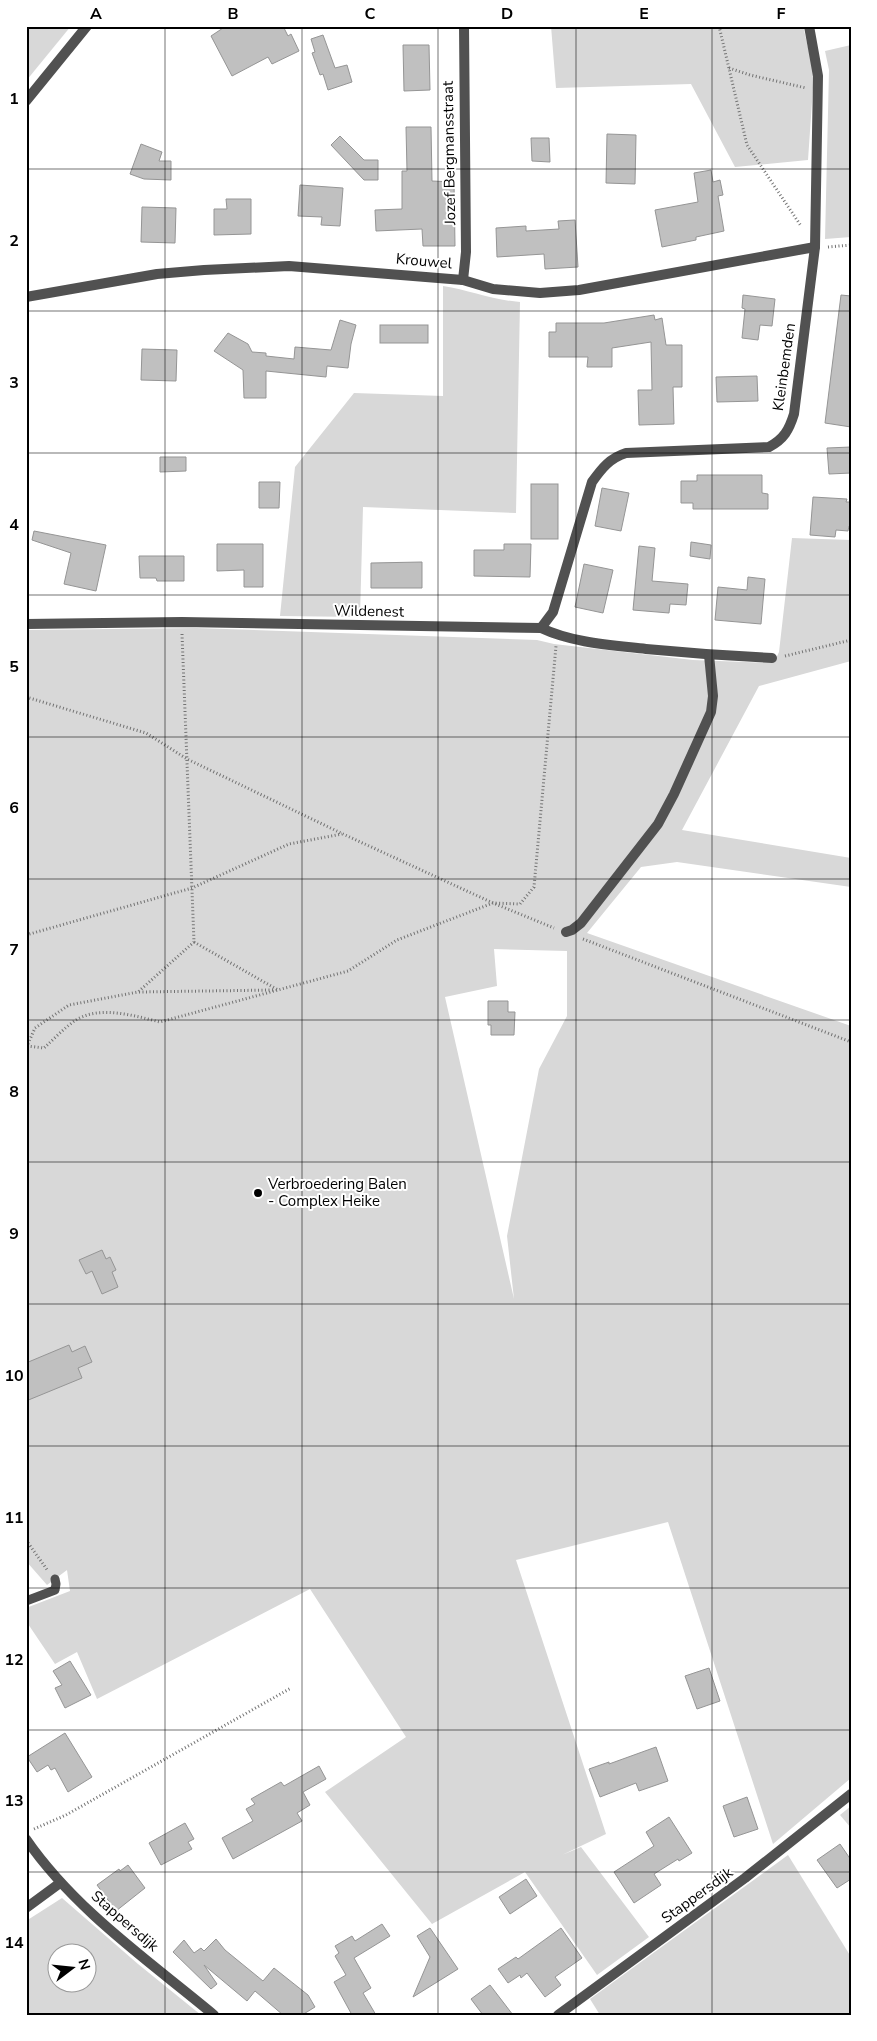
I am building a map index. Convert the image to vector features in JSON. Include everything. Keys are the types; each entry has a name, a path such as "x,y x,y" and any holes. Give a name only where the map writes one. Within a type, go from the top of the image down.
{"street":[{"path":"26,101 88,26"},
{"name":"Jozef Bergmansstraat","path":"463,280 466,252 464,26"},
{"name":"Kleinbemden","path":"541,628 554,612 592,482 615,456 626,452 642,451 764,448 780,441 789,429 794,414 815,248 818,76 809,26"},
{"name":"Krouwel","path":"26,297 157,274 289,266 463,280 493,289 540,293 561,292 815,248"},
{"name":"Wildenest","path":"26,624 182,622 541,628 558,636 613,646 709,655 772,658"},
{"path":"566,932 581,924 658,824 674,794 711,712 713,696 709,655"},
{"name":"Stappersdijk","path":"558,2015 745,1878 851,1794"},
{"name":"Stappersdijk","path":"26,1839 60,1883 106,1926 214,2015"},
{"path":"26,1908 60,1883"}],"lane":[{"path":"26,1601 55,1590 56,1584 54,1579"}],"path":[{"path":"719,26 747,145 815,248 851,245"},
{"path":"729,68 750,75 818,90"},
{"path":"182,622 194,942"},
{"path":"278,990 138,992 69,1005 35,1028 27,1046 44,1048 77,1019 105,1012 160,1022 278,990 348,971 397,940 493,903 520,904 534,887 558,636"},
{"path":"772,658 851,640"},
{"path":"26,697 146,733 187,759 342,834 493,903 851,1042"},
{"path":"26,935 192,888 289,844 342,834"},
{"path":"194,942 278,990"},
{"path":"138,992 194,942"},
{"path":"26,1540 54,1579"},
{"path":"26,1832 66,1814 291,1688"}],"shaded area":[{"path":"26,26 71,26 26,81"},
{"path":"551,26 803,26 814,73 808,160 735,167 691,84 556,88"},
{"path":"851,45 851,237 825,239 829,70 825,51"},
{"path":"443,286 520,302 516,513 363,507 360,617 280,616 295,467 354,393 443,396"},
{"path":"792,538 851,540 851,661 759,686 682,830 851,858 851,887 677,862 641,867 587,933 851,1026 851,1778 773,1844 668,1522 516,1560 606,1834 562,1855 581,1847 649,1937 597,1975 525,1872 432,1924 325,1792 406,1737 310,1589 97,1699 77,1652 55,1664 26,1621 26,1608 70,1591 67,1570 47,1585 26,1561 26,630 196,628 537,640 554,644 693,660 774,663 779,652","holes":["494,949 567,951 567,1016 539,1069 507,1236 514,1299 445,997 497,986"]},
{"path":"851,1806 851,1828 840,1815"},
{"path":"788,1855 851,1957 851,2015 600,2015 590,1999"},
{"path":"62,1898 138,1964 201,2015 26,2015 26,1921"}],"building":[{"path":"226,26 283,26 288,36 291,34 299,51 272,64 268,57 232,76 211,36"},
{"path":"323,35 335,68 347,65 352,82 328,90 323,74 320,75 312,53 315,52 311,39"},
{"path":"403,45 429,45 430,90 404,91"},
{"path":"406,127 431,127 432,181 454,182 455,246 423,246 422,229 376,231 375,210 402,209 402,171 407,171"},
{"path":"607,134 636,135 635,184 606,183"},
{"path":"340,136 364,160 378,160 378,180 364,180 331,145"},
{"path":"531,138 549,138 550,162 532,161"},
{"path":"141,144 162,152 159,161 171,161 171,180 144,179 130,174"},
{"path":"711,170 713,182 720,180 723,195 718,196 724,231 696,237 696,240 662,247 655,210 698,202 694,173"},
{"path":"300,185 343,188 340,226 321,225 322,217 298,216"},
{"path":"226,199 251,199 251,234 214,235 214,209 227,209"},
{"path":"142,207 176,208 175,243 141,242"},
{"path":"575,220 578,267 545,269 544,254 497,257 496,228 526,226 526,231 559,229 558,221"},
{"path":"743,295 775,299 772,326 760,325 758,340 742,338 745,309 742,308"},
{"path":"841,295 851,296 851,427 825,423"},
{"path":"654,315 655,320 662,318 666,345 682,345 682,387 673,387 674,424 639,425 638,390 652,390 651,342 612,348 612,367 587,367 588,357 549,357 549,332 556,332 556,323 604,323"},
{"path":"340,320 356,325 348,368 327,366 326,377 266,371 266,398 244,398 243,370 214,351 228,333 248,344 252,352 266,353 266,356 294,359 295,347 331,350"},
{"path":"380,325 428,325 428,343 380,343"},
{"path":"142,349 177,350 176,381 141,380"},
{"path":"757,376 758,401 717,402 716,377"},
{"path":"851,447 851,473 829,474 827,448"},
{"path":"160,457 186,457 186,471 160,472"},
{"path":"697,475 762,475 762,493 768,494 768,509 693,509 693,503 681,503 681,481 697,481"},
{"path":"259,482 280,482 279,508 259,508"},
{"path":"531,484 558,484 558,539 531,539"},
{"path":"602,488 629,493 621,531 595,526"},
{"path":"813,497 847,499 846,502 851,502 851,527 849,526 848,531 836,530 835,537 810,535"},
{"path":"34,531 106,545 96,591 64,584 71,553 32,540"},
{"path":"691,542 711,545 710,559 690,556"},
{"path":"217,544 263,544 263,587 244,587 244,570 217,571"},
{"path":"504,544 531,544 530,577 474,576 474,550 504,550"},
{"path":"639,546 655,548 652,581 688,584 686,605 670,604 669,613 633,610"},
{"path":"139,556 184,556 184,581 157,581 156,578 140,578"},
{"path":"422,562 422,588 371,588 371,563"},
{"path":"584,564 613,570 603,613 575,607"},
{"path":"748,577 765,579 761,624 715,620 718,587 747,590"},
{"path":"488,1001 508,1001 508,1012 515,1012 514,1035 491,1035 491,1025 488,1025"},
{"path":"102,1250 106,1259 110,1257 116,1270 112,1272 118,1287 102,1294 92,1271 86,1274 79,1260"},
{"path":"69,1345 72,1352 85,1346 92,1362 78,1368 82,1378 26,1401 26,1363"},
{"path":"70,1661 91,1695 65,1708 55,1688 62,1685 53,1671"},
{"path":"709,1668 720,1701 697,1709 685,1676"},
{"path":"65,1733 92,1777 68,1792 55,1768 51,1770 48,1765 37,1772 27,1757"},
{"path":"656,1747 668,1781 639,1791 636,1783 600,1797 589,1769"},
{"path":"319,1766 326,1779 303,1792 310,1805 297,1813 302,1821 233,1859 222,1838 253,1821 246,1809 255,1804 251,1799 281,1782 284,1786"},
{"path":"747,1797 758,1829 734,1837 723,1806"},
{"path":"669,1817 692,1853 679,1861 678,1859 654,1874 661,1885 634,1903 614,1872 654,1846 646,1832"},
{"path":"185,1823 194,1839 188,1842 192,1849 161,1865 149,1843"},
{"path":"840,1844 851,1860 851,1879 837,1888 817,1860"},
{"path":"128,1865 145,1888 116,1911 97,1885 119,1869 120,1871"},
{"path":"526,1879 537,1896 510,1914 499,1897"},
{"path":"382,1924 390,1936 354,1958 371,1988 363,1993 376,2015 352,2015 334,1982 346,1975 335,1956 339,1953 335,1946 352,1936 355,1941"},
{"path":"430,1928 458,1969 413,1997 430,1957 417,1936"},
{"path":"561,1928 582,1958 555,1977 561,1985 545,1997 527,1973 521,1978 520,1975 508,1983 498,1969 516,1957 518,1959"},
{"path":"216,1939 225,1950 263,1981 274,1968 308,1995 315,2007 302,2015 283,2015 255,1991 247,2001 204,1965 217,1984 211,1989 173,1952 184,1940 194,1953 201,1948 204,1951"},
{"path":"490,1985 513,2015 483,2015 471,1999"}],"place":[{"name":"Verbroedering Balen - Complex Heike","path":"258,1193"}]}
